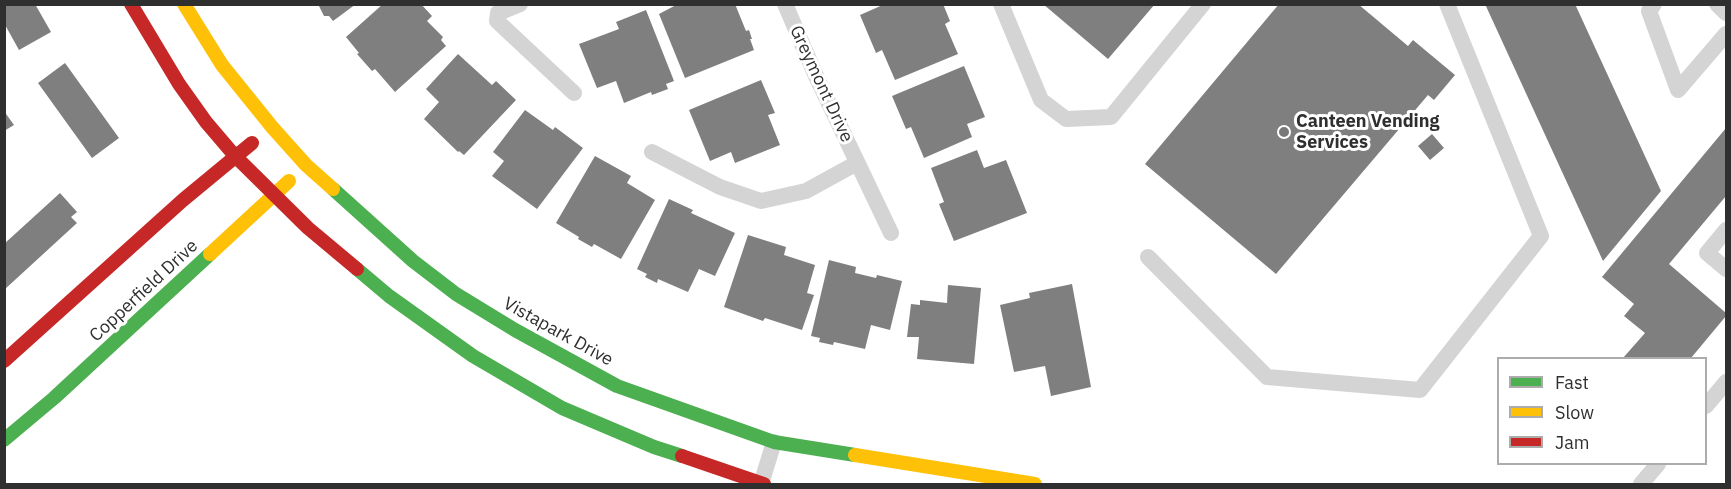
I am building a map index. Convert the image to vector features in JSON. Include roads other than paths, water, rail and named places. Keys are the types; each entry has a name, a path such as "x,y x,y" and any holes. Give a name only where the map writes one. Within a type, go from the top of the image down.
{"street":[{"path":"131,4 179,84 206,122 236,156 308,228 388,296 473,356 562,408 654,447 762,484"},
{"name":"Vistapark Drive","path":"184,4 222,65 306,165 413,261 456,294 515,330 617,386 774,442 1035,484"},
{"path":"4,361 183,200 272,127"},
{"name":"Copperfield Drive","path":"4,440 54,398 306,165"}],"lane":[{"path":"520,4 498,13 496,21 574,93"},
{"name":"Greymont Drive","path":"785,4 816,76 891,233"},
{"path":"1000,4 1041,100 1066,118 1111,117 1203,4"},
{"path":"1148,257 1267,377 1420,390 1541,236 1447,4"},
{"path":"1654,4 1649,11 1678,90 1726,34"},
{"path":"1717,4 1726,13"},
{"name":"Greymont Drive","path":"652,152 720,187 760,201 806,191 857,163"},
{"path":"1726,230 1707,253 1726,269"},
{"path":"1707,405 1726,382"},
{"path":"762,484 774,442"},
{"path":"1641,484 1657,465"}],"place":[{"name":"Canteen Vending Services","path":"1284,132"}]}
